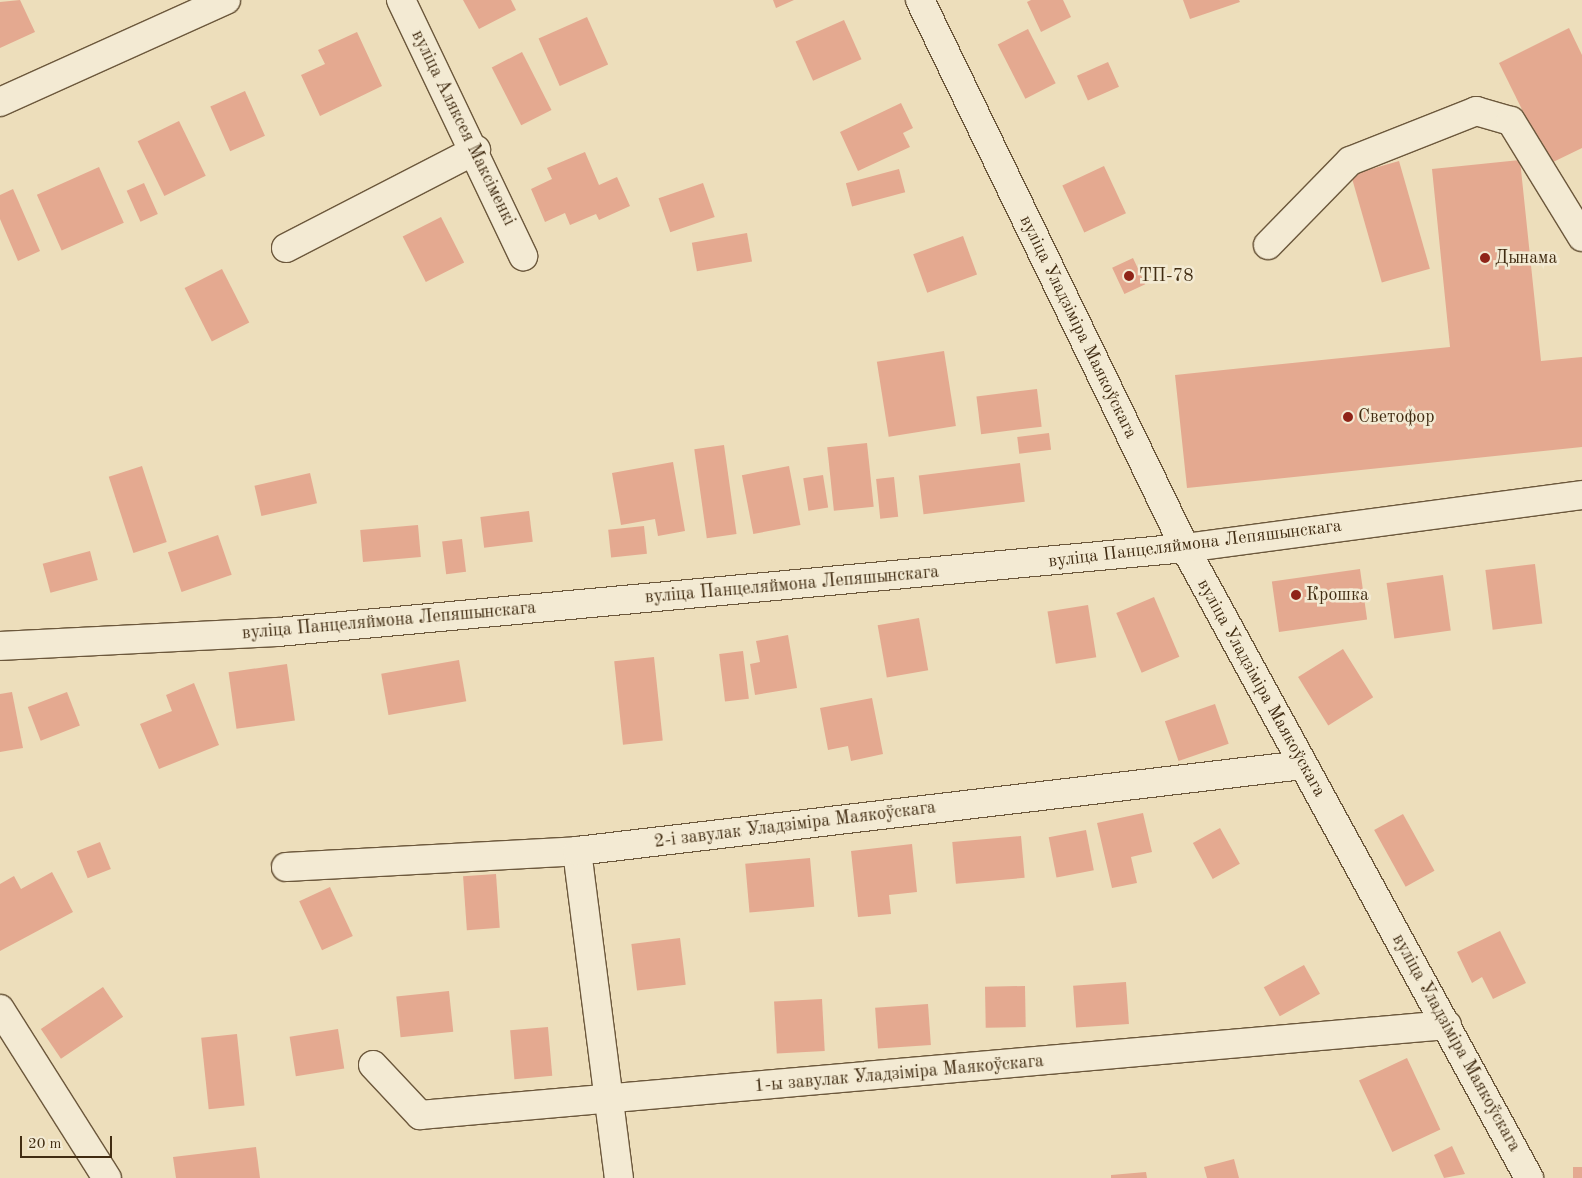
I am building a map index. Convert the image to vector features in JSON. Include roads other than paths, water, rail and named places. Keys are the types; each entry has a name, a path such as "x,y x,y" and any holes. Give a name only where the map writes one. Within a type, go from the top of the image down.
{"street":[{"path":"0,102 226,0"},
{"name":"вуліца Аляксея Максіменкі","path":"401,0 476,150 523,256"},
{"name":"вуліца Уладзіміра Маякоўскага","path":"920,0 1185,548 1529,1178"},
{"path":"1268,245 1350,161 1476,110 1511,121 1582,237"},
{"path":"286,248 476,150"},
{"name":"вуліца Панцеляймона Лепяшынскага","path":"0,646 278,632 1185,548 1582,495"},
{"name":"2-і завулак Уладзіміра Маякоўскага","path":"286,867 577,851 1302,764"},
{"path":"577,851 619,1178"},
{"path":"0,1009 107,1178"},
{"name":"1-ы завулак Уладзіміра Маякоўскага","path":"373,1065 420,1114 608,1100 1447,1025"}],"place":[{"name":"Дынама","path":"1485,258"},
{"name":"ТП-78","path":"1129,276"},
{"name":"Светофор","path":"1348,417"},
{"name":"Крошка","path":"1296,595"}]}
